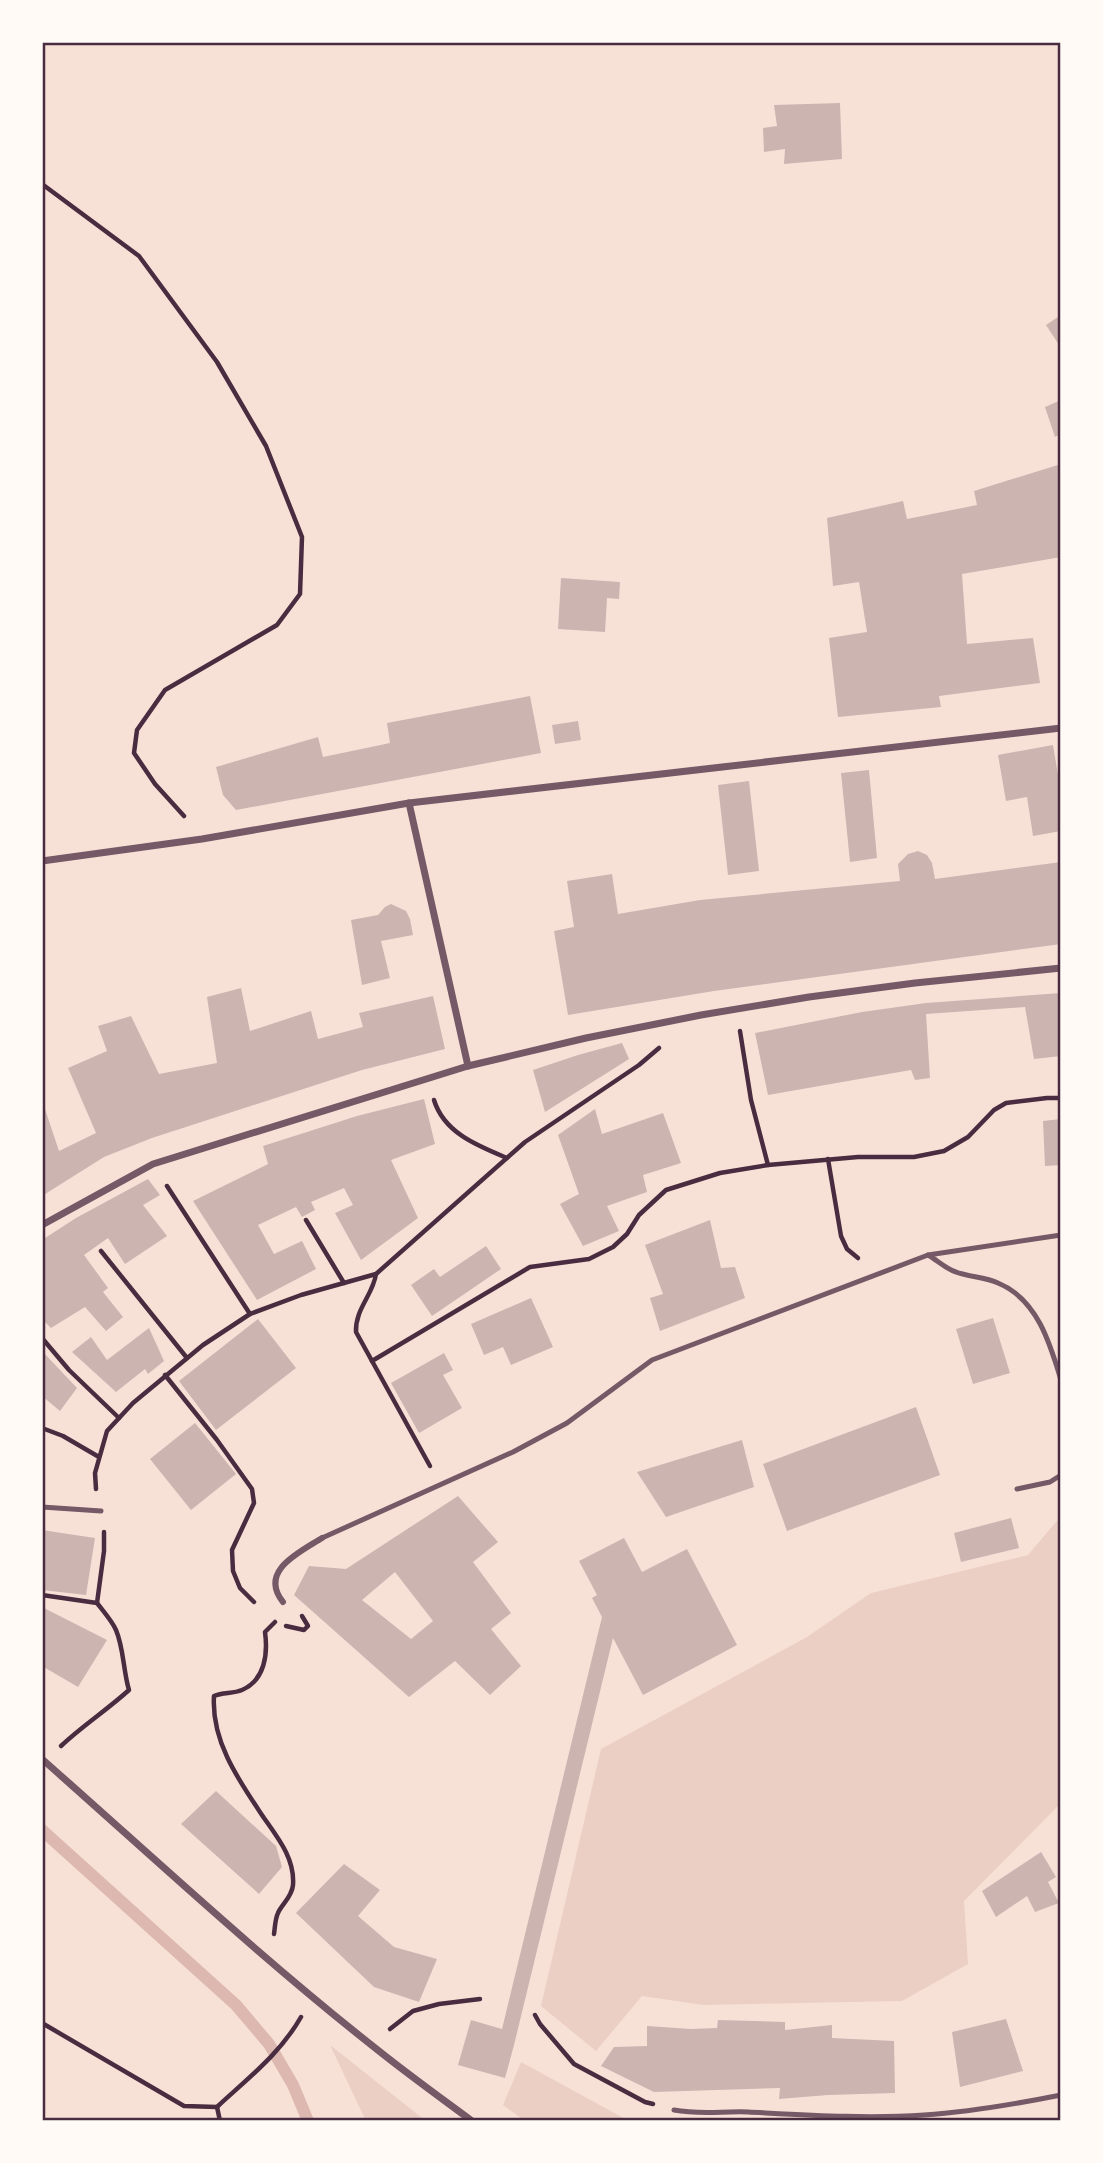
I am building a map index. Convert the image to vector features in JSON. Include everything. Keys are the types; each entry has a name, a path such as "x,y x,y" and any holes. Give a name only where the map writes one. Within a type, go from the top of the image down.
{"street":[{"path":"42,860 202,839 409,803 1061,728"},
{"path":"409,803 468,1066"},
{"path":"42,1225 153,1164 468,1066 586,1038 737,1009 915,983 1061,968"},
{"path":"283,1602 274,1584 282,1566 291,1557 322,1538"},
{"path":"42,1759 270,1959 371,2044 472,2121"}],"lane":[{"path":"322,1538 524,1446 567,1423 652,1360 928,1255 1061,1235"},
{"path":"928,1255 956,1272 1000,1283 1015,1293 1036,1315 1049,1341 1061,1380"},
{"path":"1017,1489 1050,1482 1061,1475"},
{"path":"42,1507 101,1511"},
{"path":"674,2110 695,2114 745,2112 790,2115 921,2115 966,2111 1061,2095"}],"path":[{"path":"42,184 139,256 209,352 266,446 302,537 300,594 276,625 165,690 137,730 134,753 155,784 202,839"},
{"path":"737,1009 751,1100 768,1165"},
{"path":"95,1485 95,1473 107,1431 165,1375 250,1314 301,1295 376,1274 525,1142 660,1048"},
{"path":"433,1097 446,1123 467,1140 507,1158"},
{"path":"372,1361 530,1267 589,1259 613,1247 627,1234 639,1215 666,1190 720,1173 768,1165 858,1157 914,1157 944,1151 968,1137 994,1110 1006,1103 1061,1098"},
{"path":"828,1159 841,1236 847,1249 856,1257 865,1258"},
{"path":"180,1207 250,1314"},
{"path":"306,1220 344,1283"},
{"path":"101,1251 187,1358"},
{"path":"376,1274 370,1295 358,1315 356,1327 415,1440"},
{"path":"42,1338 69,1370 119,1418"},
{"path":"165,1375 252,1489 254,1503 232,1550 233,1571 240,1588 261,1608"},
{"path":"42,1428 63,1436 99,1457"},
{"path":"97,1603 104,1551 101,1511"},
{"path":"42,1595 97,1603 116,1628 129,1690 81,1728"},
{"path":"270,1959 278,1913 286,1903 293,1886 290,1865 285,1847 236,1774 218,1733 214,1709 215,1696 224,1692 240,1691 251,1684 265,1666 265,1632 276,1622"},
{"path":"371,2044 414,2011 439,2004 480,1999"},
{"path":"535,2015 574,2064 645,2102 674,2110"},
{"path":"42,2023 184,2106 217,2107 253,2076 290,2036"},
{"path":"217,2107 220,2121"}],"shaded area":[{"path":"1061,1516 1061,1803 964,1901 968,1964 902,2001 703,2005 642,1996 596,2051 541,2006 601,1749 807,1637 871,1593 1028,1555"},
{"path":"330,2045 426,2121 366,2121"},
{"path":"521,2062 629,2121 525,2121 503,2105"}],"building":[{"path":"840,103 842,159 784,164 785,149 764,152 763,128 777,126 774,105"},
{"path":"1061,315 1061,348 1046,325"},
{"path":"1061,400 1061,434 1055,437 1045,407"},
{"path":"1061,464 1061,557 962,574 967,644 1033,638 1040,683 939,696 941,707 838,717 829,638 867,632 859,582 833,586 827,518 903,501 907,519 977,505 974,491"},
{"path":"561,578 620,582 619,599 607,598 605,632 558,629"},
{"path":"530,696 541,753 236,810 223,795 216,767 318,737 323,757 390,743 387,723"},
{"path":"578,721 581,740 555,744 552,725"},
{"path":"1053,745 1061,793 1061,831 1033,836 1027,797 1006,801 998,755"},
{"path":"869,770 877,858 850,862 841,773"},
{"path":"749,781 759,871 728,875 718,785"},
{"path":"918,851 927,855 932,863 935,879 1061,862 1061,944 714,991 568,1015 554,931 574,927 567,881 612,874 618,914 700,900 900,881 898,864 908,854"},
{"path":"391,904 406,911 413,935 381,941 390,978 362,985 351,920 378,915"},
{"path":"241,988 250,1031 311,1011 318,1039 363,1027 359,1013 433,996 445,1049 362,1070 152,1138 104,1157 42,1196 42,1100 59,1151 96,1133 68,1068 107,1051 98,1026 131,1016 159,1074 217,1063 207,997"},
{"path":"1061,993 1061,1056 1034,1059 1025,1007 926,1014 930,1078 915,1080 911,1070 768,1095 755,1033 862,1012 926,1003"},
{"path":"622,1043 629,1059 545,1112 533,1070"},
{"path":"424,1099 435,1144 391,1160 418,1218 361,1260 335,1213 353,1205 344,1188 311,1202 315,1210 302,1217 296,1207 258,1225 274,1254 302,1241 316,1269 257,1300 193,1201 268,1164 263,1146 357,1116"},
{"path":"595,1109 602,1134 663,1113 681,1163 643,1175 647,1192 607,1206 619,1231 583,1246 560,1204 579,1194 558,1135"},
{"path":"1061,1119 1061,1165 1045,1166 1043,1121"},
{"path":"148,1179 160,1195 143,1205 167,1236 125,1264 108,1238 84,1255 108,1288 103,1292 123,1317 106,1331 85,1307 51,1328 42,1319 42,1240 76,1218"},
{"path":"710,1220 721,1268 735,1267 745,1298 660,1331 650,1298 663,1294 645,1245"},
{"path":"486,1246 501,1269 432,1316 411,1285 434,1269 440,1277"},
{"path":"531,1298 553,1347 511,1365 503,1347 484,1355 471,1324"},
{"path":"993,1318 1010,1373 973,1384 956,1329"},
{"path":"258,1319 296,1368 216,1430 179,1381"},
{"path":"149,1328 164,1361 148,1374 145,1369 116,1392 72,1352 91,1337 107,1360"},
{"path":"42,1351 77,1388 60,1411 42,1396"},
{"path":"444,1353 453,1370 443,1375 462,1408 419,1433 391,1383"},
{"path":"916,1407 940,1475 787,1531 763,1464"},
{"path":"195,1423 236,1474 191,1510 150,1459"},
{"path":"742,1440 754,1487 666,1517 637,1472"},
{"path":"458,1496 498,1542 473,1562 511,1613 491,1629 521,1666 490,1695 455,1661 409,1697 294,1595 309,1566 346,1569","holes":["395,1572 433,1621 411,1639 362,1600"]},
{"path":"1011,1518 1019,1548 961,1562 954,1533"},
{"path":"42,1530 95,1538 86,1595 42,1590"},
{"path":"624,1538 642,1572 687,1549 737,1645 643,1695 613,1638 505,2078 458,2065 471,2020 502,2029 602,1617 592,1598 597,1595 579,1561"},
{"path":"42,1607 107,1640 78,1687 42,1666"},
{"path":"216,1791 276,1846 282,1867 259,1894 181,1824"},
{"path":"1041,1852 1056,1877 1048,1882 1059,1903 1035,1912 1027,1896 996,1917 982,1891"},
{"path":"344,1864 380,1890 358,1916 394,1947 437,1959 419,2002 374,1987 296,1913"},
{"path":"1006,2019 1023,2071 960,2087 952,2032"},
{"path":"718,2020 785,2022 785,2030 832,2025 832,2038 894,2041 895,2093 779,2099 780,2088 654,2092 601,2066 614,2047 647,2046 647,2026 717,2028"}],"waterway":[{"path":"42,1830 236,2005 269,2044 293,2085 308,2121"}]}
